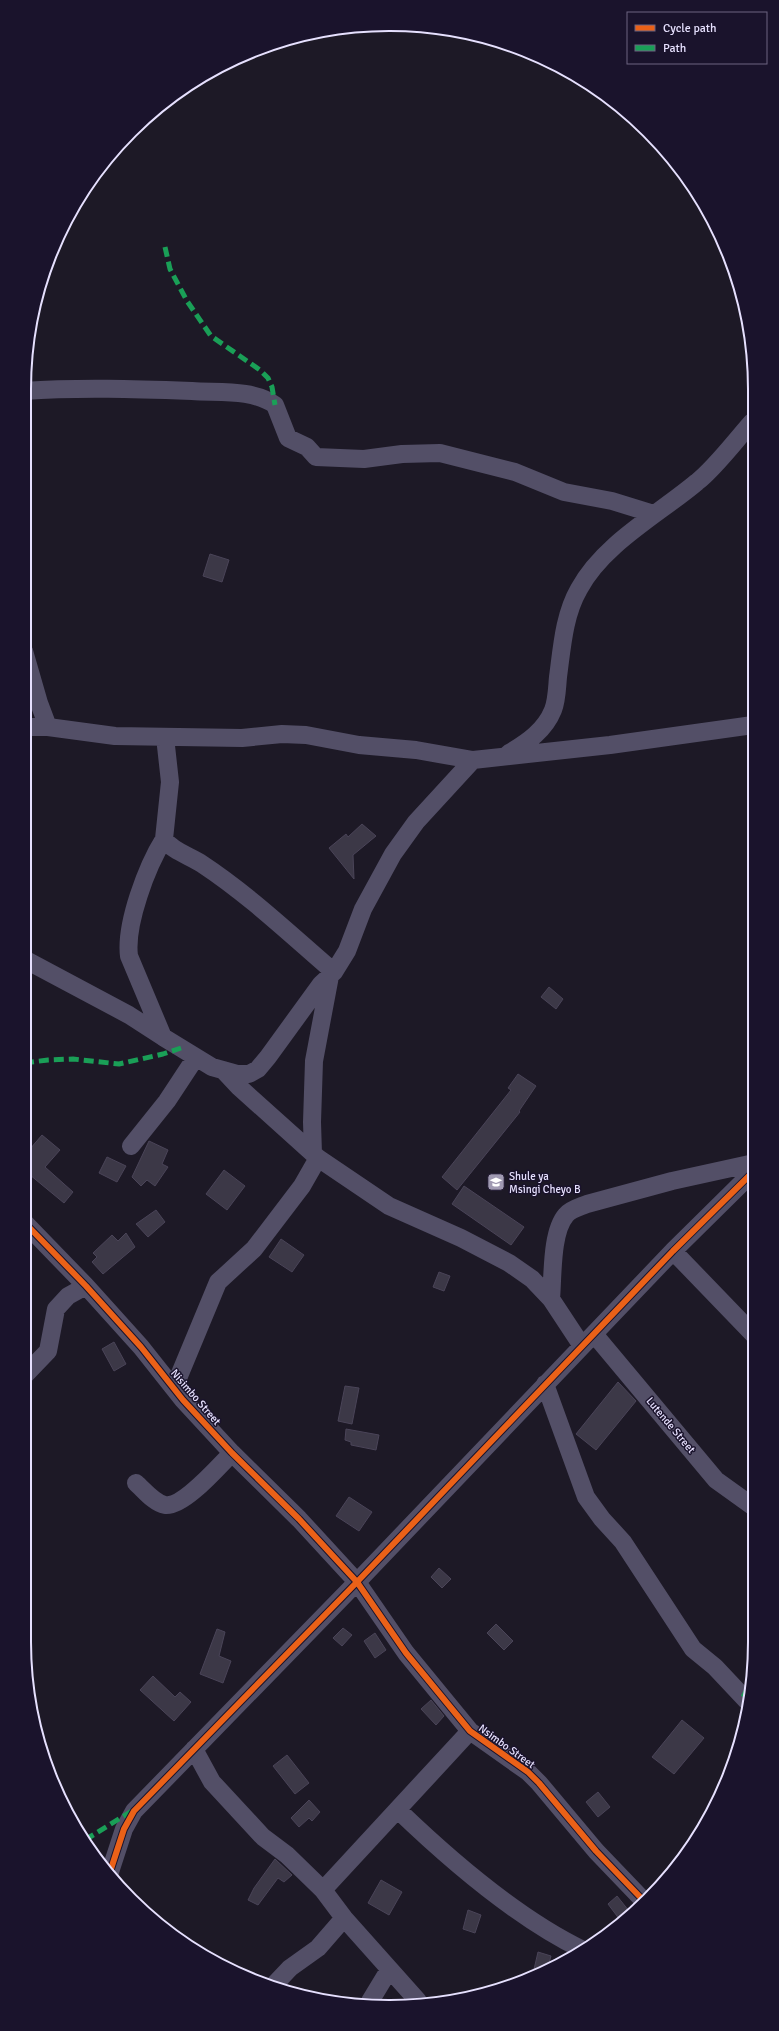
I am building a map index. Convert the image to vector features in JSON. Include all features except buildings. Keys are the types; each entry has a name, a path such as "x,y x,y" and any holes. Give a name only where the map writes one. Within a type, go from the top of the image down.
{"street":[{"path":"31,391 71,388 119,388 222,392 249,395 275,405 288,438 307,447 316,457 364,458 402,454 440,453 515,472 564,492 612,501 654,514"},
{"path":"502,756 528,742 541,730 554,709 565,631 578,589 600,561 654,514 699,481 748,426"},
{"path":"31,677 38,703 48,727"},
{"path":"31,727 48,727 115,736 165,738 242,738 282,734 306,735 359,745 416,750 473,760 610,745 748,726"},
{"path":"163,1036 128,956 127,942 134,914 152,858 164,839 170,782 165,738"},
{"path":"31,963 129,1015 212,1067 225,1072 249,1074 258,1068 268,1057 321,984 332,974 347,951 363,909 392,854 416,822 473,760"},
{"path":"164,839 170,847 202,864 253,900 332,974"},
{"path":"174,1388 218,1282 254,1249 302,1186 315,1156 312,1122 314,1060 332,974"},
{"path":"131,1146 167,1101 196,1057"},
{"name":"Lutende Street","path":"225,1072 239,1087 315,1156 389,1206 460,1238 509,1263 532,1279 716,1480 748,1503"},
{"path":"551,1299 559,1225 566,1214 575,1208 587,1204 748,1164"},
{"path":"111,1868 124,1829 134,1811 357,1582 673,1251 748,1177"},
{"name":"Nisimbo Street","path":"31,1229 86,1286 141,1347 174,1388 232,1453 299,1519 357,1582"},
{"path":"673,1251 748,1329"},
{"path":"31,1369 48,1351 56,1309 68,1296 86,1286"},
{"path":"545,1384 586,1497 602,1519 623,1542 693,1648 715,1667 743,1697"},
{"path":"136,1483 157,1502 166,1505 173,1504 188,1496 232,1453"},
{"name":"Nsimbo Street","path":"357,1582 406,1653 470,1731 528,1772 596,1851 640,1897"},
{"path":"323,1890 470,1731"},
{"path":"194,1749 212,1782 263,1837 287,1855 323,1890 344,1918 416,1999"},
{"path":"398,1810 436,1846 473,1877 527,1916 577,1947"},
{"path":"277,1982 290,1968 318,1948 344,1918"},
{"path":"371,1999 389,1970"}],"marked path":[{"path":"165,247 170,269 187,301 211,336 260,370 268,378 272,387 275,405"},
{"path":"31,1062 73,1059 119,1064 163,1054 181,1048"},
{"path":"89,1838 132,1811"}],"cycle path":[{"path":"111,1868 124,1829 134,1811 357,1582 673,1251 748,1177"},
{"path":"31,1229 86,1286 141,1347 183,1400 232,1453 299,1519 357,1582 406,1653 470,1731 528,1772 596,1851 640,1897"}],"place":[{"name":"Shule ya Msingi Cheyo B","path":"496,1182"}]}
